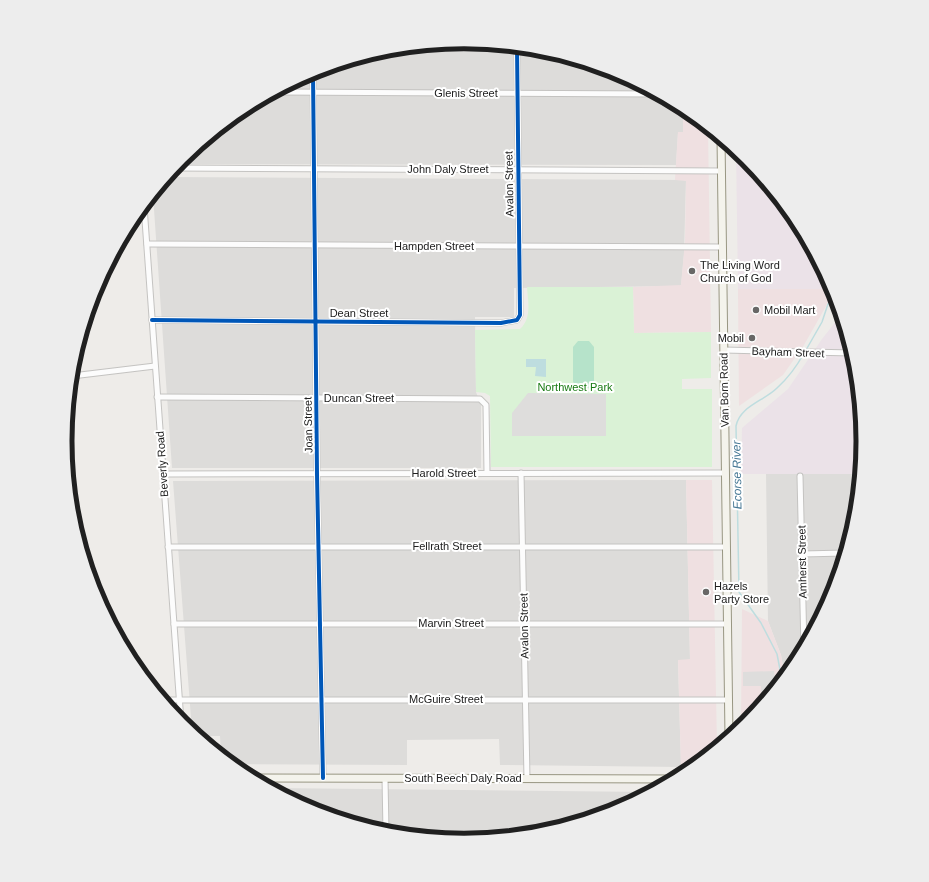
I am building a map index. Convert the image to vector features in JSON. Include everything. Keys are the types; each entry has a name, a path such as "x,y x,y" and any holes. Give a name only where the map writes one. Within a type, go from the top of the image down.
{"main road":[{"name":"Van Born Road","path":"721,144 729,730"},
{"name":"South Beech Daly Road","path":"265,778 660,780"}],"street":[{"name":"Avalon Street","path":"517,52 520,315 517,320"},
{"name":"Joan Street","path":"313,79 318,547 323,778"},
{"name":"Glenis Street","path":"286,92 646,94"},
{"name":"John Daly Street","path":"183,168 721,171"},
{"name":"Beverly Road","path":"145,215 180,711"},
{"name":"Hampden Street","path":"147,244 722,247"},
{"name":"Dean Street","path":"152,320 501,322 514,322 517,320"},
{"name":"Bayham Street","path":"724,350 846,353"},
{"path":"78,375 155,366"},
{"name":"Duncan Street","path":"158,397 480,399 486,405 487,473"},
{"name":"Avalon Street","path":"521,473 527,779"},
{"name":"Harold Street","path":"163,474 725,473"},
{"name":"Amherst Street","path":"800,476 804,637"},
{"name":"Fellrath Street","path":"168,547 726,547"},
{"path":"802,554 840,554"},
{"name":"Marvin Street","path":"174,624 728,624"},
{"name":"McGuire Street","path":"171,700 729,700"},
{"path":"385,778 386,825"}],"shaded area":[{"path":"464,49 516,52 566,62 615,79 638,89 683,116 683,132 678,133 676,165 187,164 206,146 247,115 291,89 314,79 363,62 413,52"},
{"path":"683,116 708,134 711,332 634,333 633,287 681,285 685,241 686,181 675,180 678,132 683,132"},
{"path":"736,158 775,202 790,223 804,245 826,289 738,289"},
{"path":"175,177 686,180 684,254 681,286 514,288 514,317 475,317 476,392 481,405 481,468 172,468 154,203"},
{"path":"738,289 826,289 830,299 804,345 783,375 739,406"},
{"path":"837,320 849,365 856,415 855,474 741,474 742,428 788,389 822,339"},
{"path":"528,393 606,394 606,436 512,436 512,413"},
{"path":"766,474 855,474 849,517 836,567 816,614 804,637 783,668 781,655 768,621"},
{"path":"686,480 690,660 678,660 681,767 500,765 499,739 407,740 407,765 243,764 221,748 220,736 206,736 191,722 173,481"},
{"path":"686,480 712,480 717,741 681,767 678,660 690,659"},
{"path":"742,609 768,621 781,655 783,668 741,719"},
{"path":"774,671 775,680 762,696 761,686 743,686 743,672"},
{"path":"282,788 640,792 615,803 566,820 516,830 464,833 413,830 363,820 314,803"}],"green space":[{"name":"Northwest Park","path":"527,287 633,287 634,333 711,332 711,378 682,379 682,389 712,389 712,467 491,467 490,396 485,393 476,392 475,330 520,329 524,325 528,315"},
{"path":"578,341 589,341 594,347 594,381 588,388 579,388 573,382 573,347"}],"water":[{"path":"526,359 546,359 546,377 535,376 536,367 526,367"}],"waterway":[{"name":"Ecorse River","path":"806,350 822,322 828,304 831,301"},
{"name":"Ecorse River","path":"781,672 777,654 761,623 739,592 736,426 742,413 753,404 772,393 785,380 804,353"}],"cycle path":[{"path":"152,320 501,323 517,320 520,315 517,52"},
{"path":"313,79 317,474 323,778"}],"place":[{"name":"The Living Word Church of God","path":"692,271"},
{"name":"Mobil Mart","path":"756,310"},
{"name":"Mobil","path":"752,338"},
{"name":"Hazels Party Store","path":"706,592"}]}
